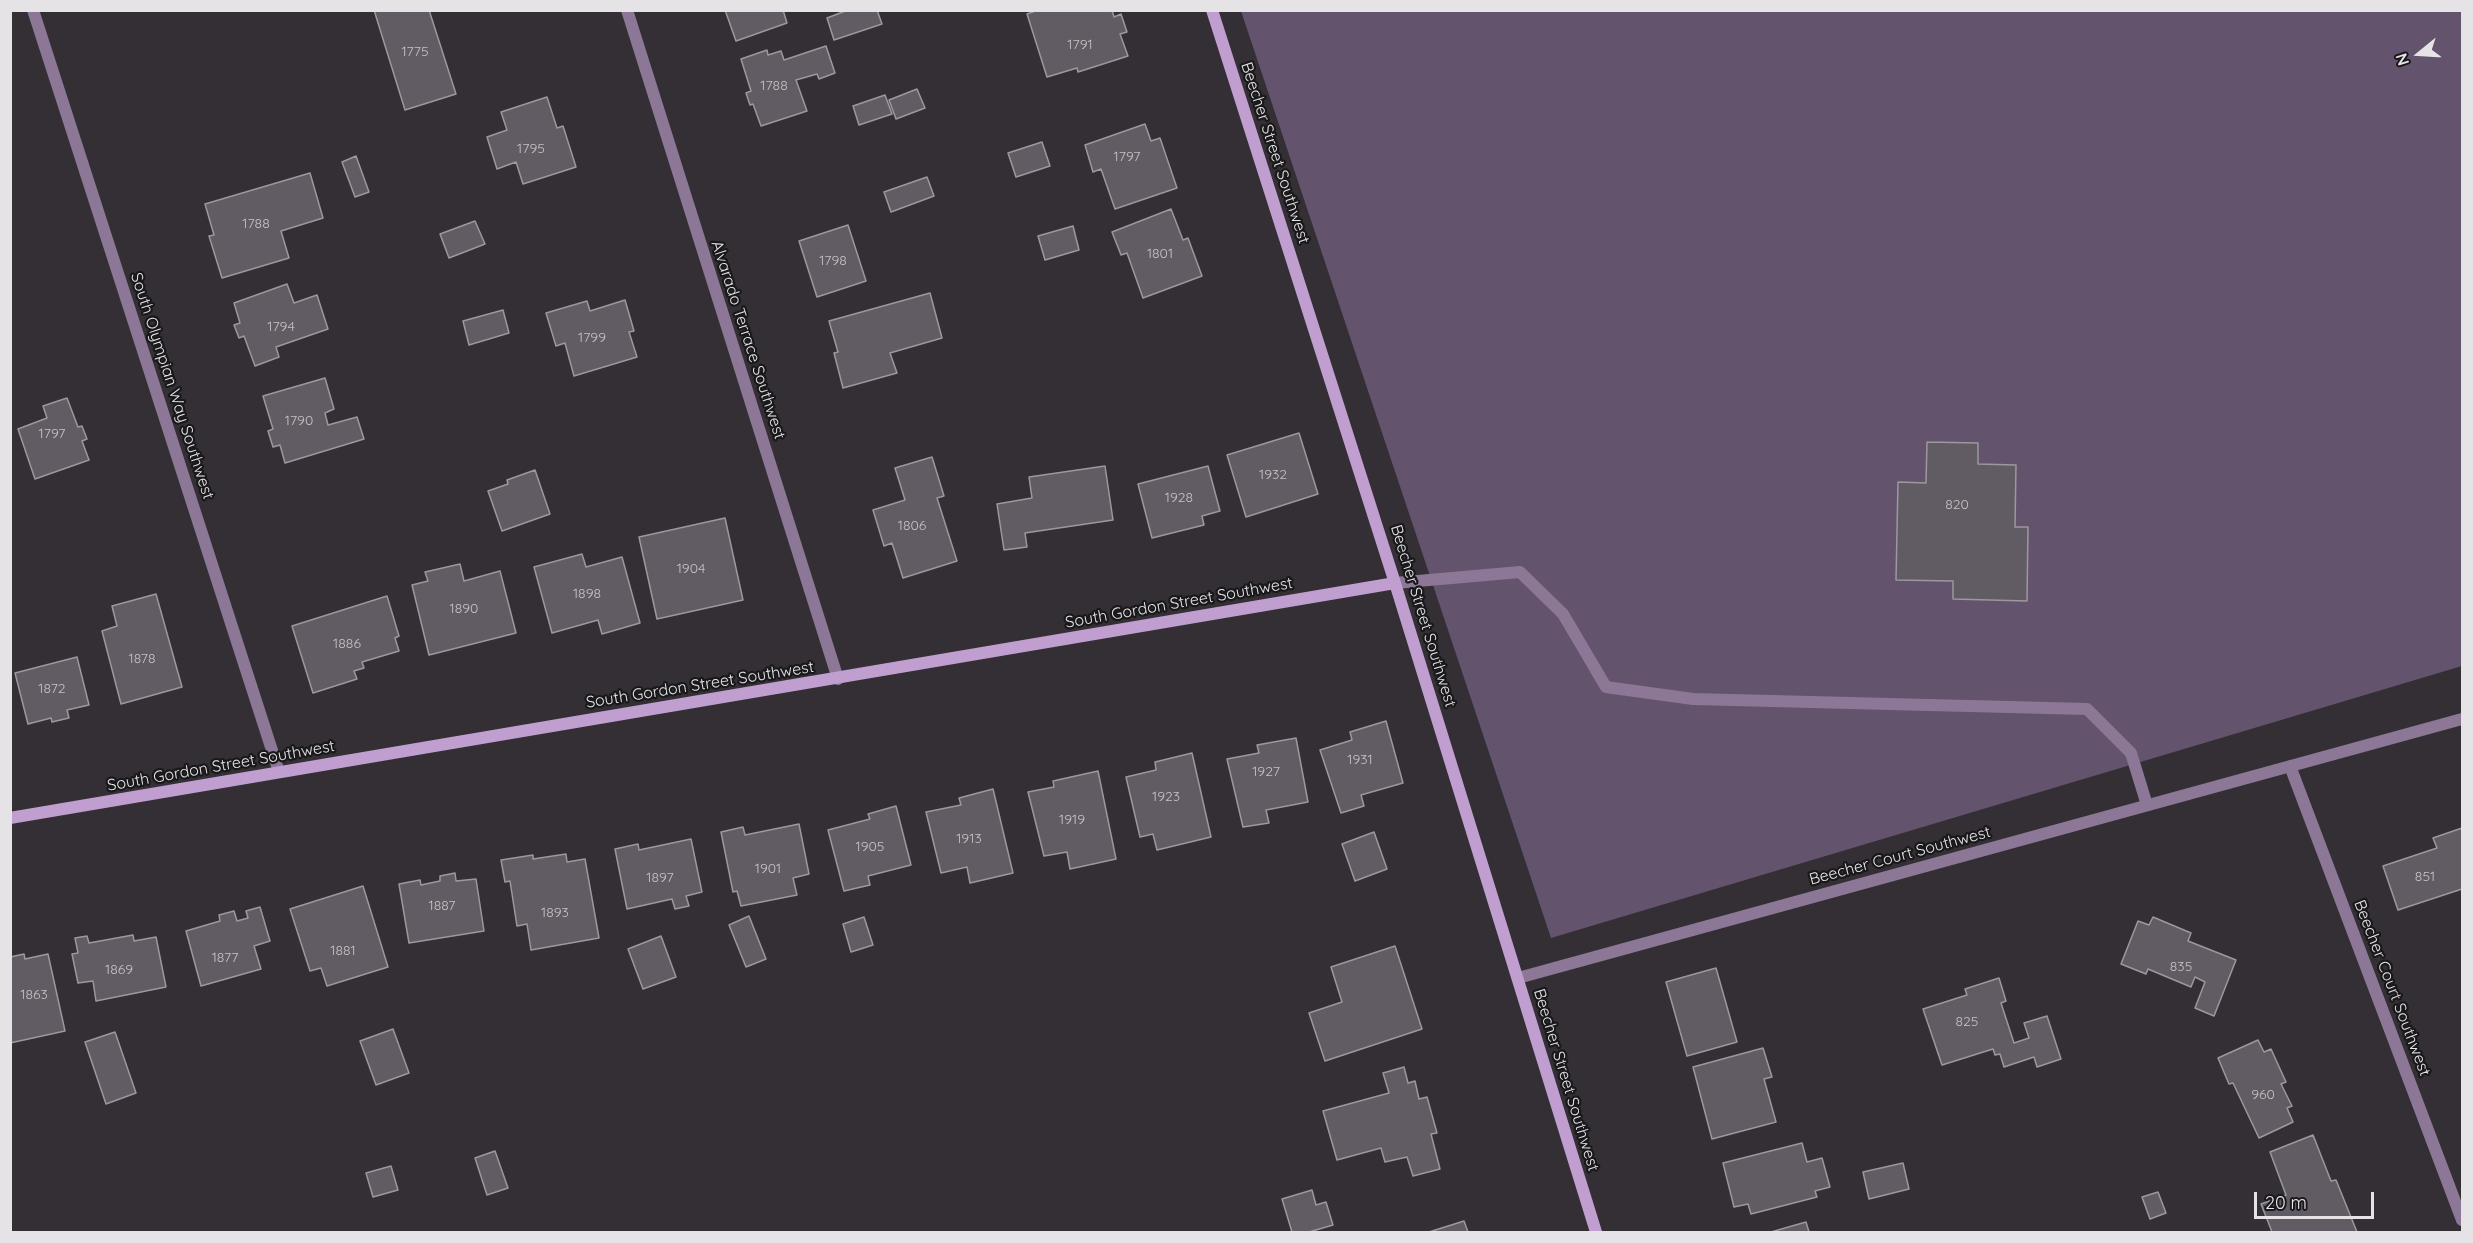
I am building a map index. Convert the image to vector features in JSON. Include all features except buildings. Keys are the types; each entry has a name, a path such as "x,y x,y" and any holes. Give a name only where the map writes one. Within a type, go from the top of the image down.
{"street":[{"name":"South Olympian Way Southwest","path":"33,10 279,772"},
{"name":"Alvarado Terrace Southwest","path":"627,10 838,679"},
{"name":"Beecher Street Southwest","path":"1212,10 1395,583 1596,1233"},
{"path":"1395,583 1520,572 1563,614 1606,687 1693,699 2087,709 2131,753 2147,805"},
{"name":"South Gordon Street Southwest","path":"10,818 1395,583"},
{"name":"Beecher Court Southwest","path":"1518,978 2463,719"},
{"name":"Beecher Court Southwest","path":"2290,766 2463,1220"}],"shaded area":[{"path":"1241,11 2462,11 2462,666 1551,938"}]}
